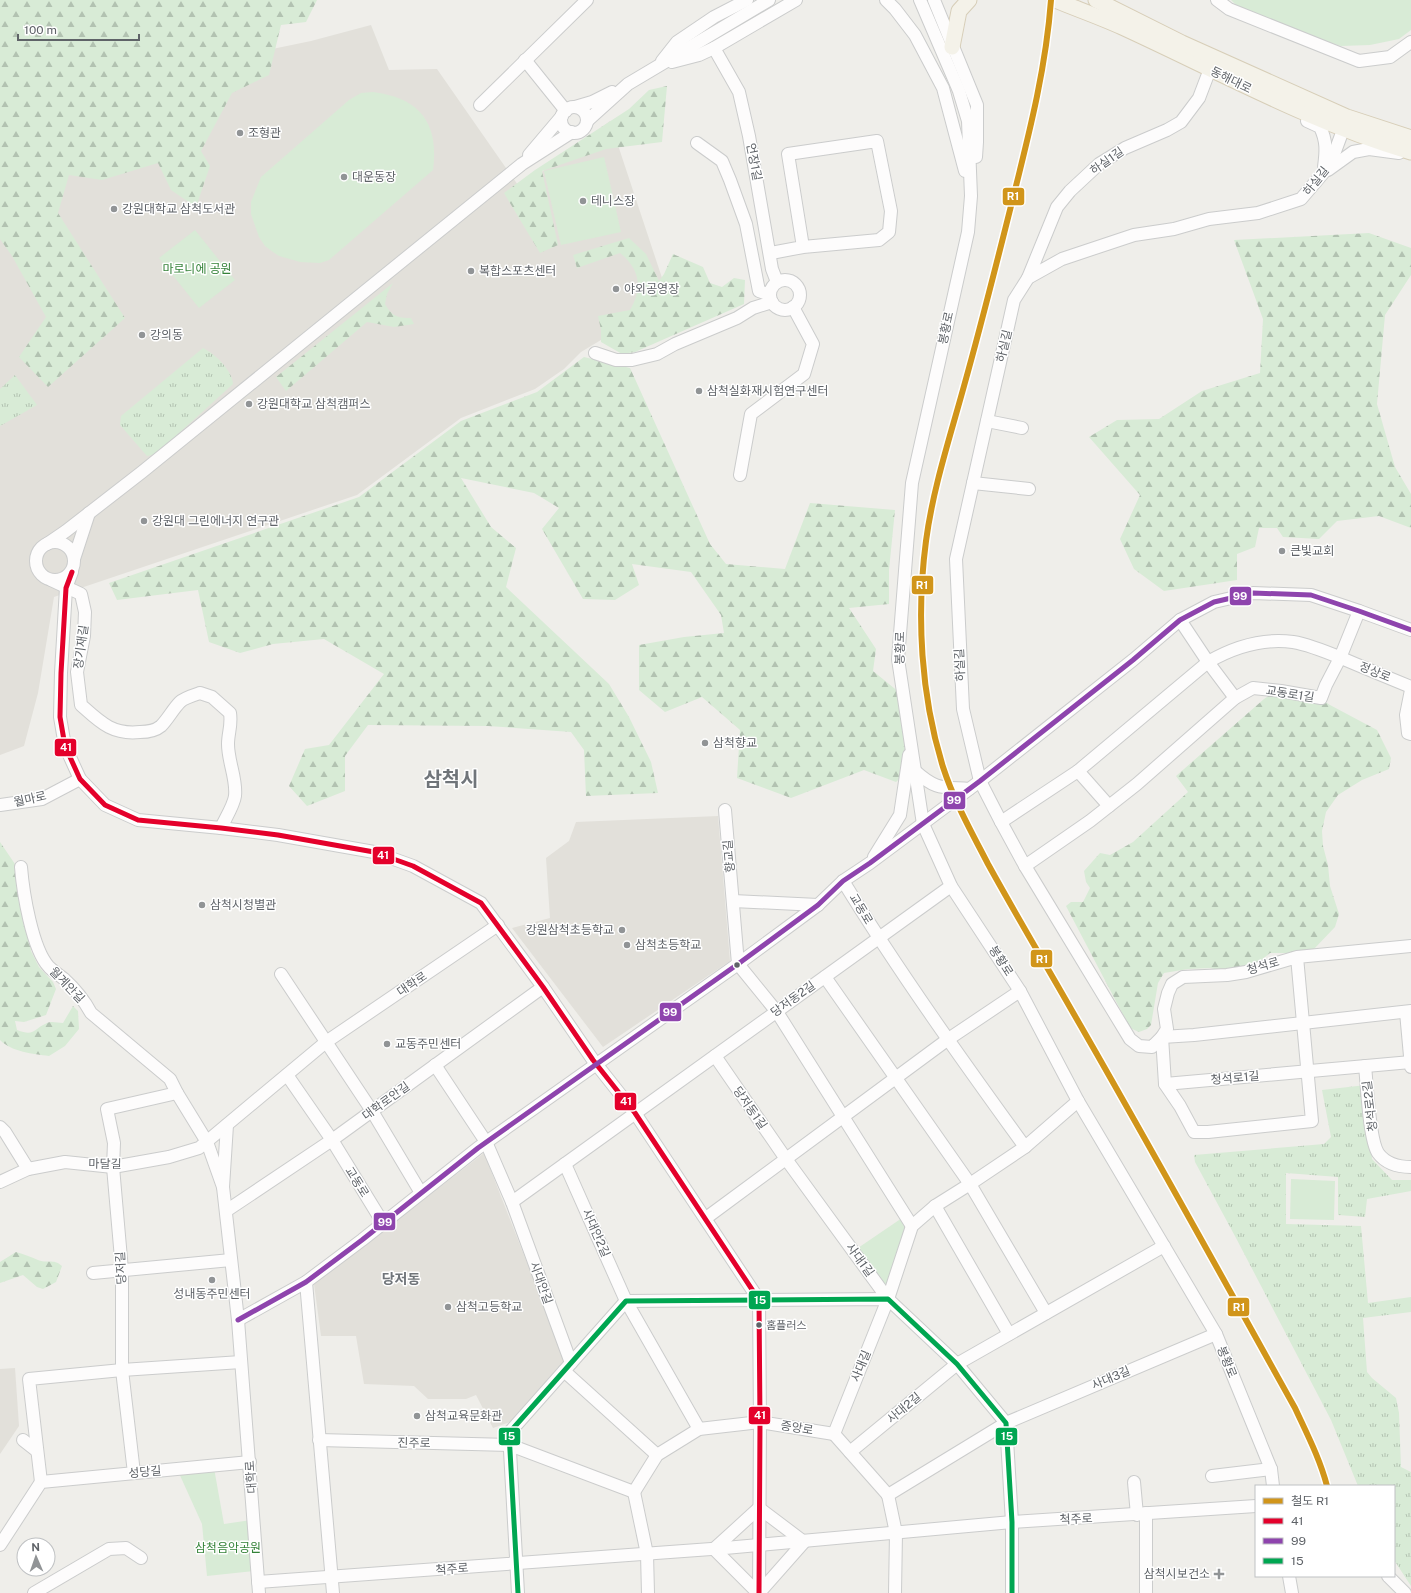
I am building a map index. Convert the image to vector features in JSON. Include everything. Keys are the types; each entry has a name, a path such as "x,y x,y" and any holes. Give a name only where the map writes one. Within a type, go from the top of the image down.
{"main road":[{"path":"952,47 959,10 969,0"},
{"name":"동해대로","path":"1054,0 1121,26 1274,100 1345,124 1411,138"},
{"name":"동해대로","path":"1097,0 1345,124 1411,152"}],"street":[{"path":"480,105 587,0"},
{"path":"658,66 677,42 714,17 747,0"},
{"path":"522,164 568,112 628,84 769,0"},
{"path":"658,66 699,55 714,48 796,0"},
{"path":"875,0 921,47"},
{"path":"886,0 915,35 943,88 971,196"},
{"name":"봉황로","path":"920,0 965,106 968,121 971,196 968,232 912,483 898,659 923,824 951,886 1020,991 1078,1100 1216,1334 1271,1470 1273,1485"},
{"path":"934,0 977,105 977,142 971,196"},
{"path":"1217,0 1229,9 1359,61 1390,57 1411,42"},
{"name":"언장1길","path":"714,48 739,92 749,136 772,269 777,282"},
{"path":"525,60 568,112"},
{"name":"하실1길","path":"1028,278 1057,207 1070,191 1099,164 1125,148 1167,130 1181,122 1199,98 1210,69"},
{"path":"66,588 43,576 36,565 39,552 47,544 89,513 254,382 522,164 572,132 584,129 587,121 628,84"},
{"path":"1274,100 1304,120 1320,127 1325,137 1326,151 1324,173"},
{"path":"568,112 583,110 587,121"},
{"path":"568,112 564,126 572,132"},
{"name":"하실길","path":"980,781 963,709 956,559 1014,300 1028,278 1062,259 1134,235 1174,229 1209,219 1258,213 1301,200 1330,165 1345,124"},
{"path":"770,253 803,247 879,240 889,232 891,211 877,141 788,154 803,247"},
{"path":"697,143 722,161 739,201 746,224 759,291 771,298 777,307 783,309 793,307 799,298 797,287 788,280 777,282 773,286 771,298"},
{"path":"1324,173 1353,152 1369,149 1399,152 1411,156"},
{"path":"595,353 616,360 632,360 656,354 675,344 738,318 771,298"},
{"path":"740,475 751,414 804,374 813,344 793,307"},
{"path":"987,421 1022,428"},
{"path":"973,483 1029,489"},
{"path":"89,513 66,588 61,673 60,717 65,746 80,780 105,805 138,820 221,828 374,852 413,866 481,903 597,1064 636,1113 759,1300 759,1593"},
{"path":"47,544 54,542 64,545 72,552 74,559"},
{"path":"51,580 62,579 72,572"},
{"name":"장기재길","path":"66,588 81,594 85,612 84,636 77,672 81,705 98,720 108,727 127,734 151,731 160,727 180,701 200,693 212,697 230,713 232,724 228,748 235,797 221,828"},
{"name":"교동로","path":"238,1320 306,1282 486,1142 738,964 818,905 843,881 870,863 980,781 1133,660 1180,620 1214,602 1253,593 1311,595 1411,630"},
{"path":"1000,822 1078,771 1208,662 1226,652 1248,644 1266,642 1292,642 1312,647 1340,658 1358,611"},
{"path":"1025,866 1078,829 1137,784 1236,698 1208,662 1180,620"},
{"name":"정상로","path":"1340,658 1411,687"},
{"name":"교동로1길","path":"1236,698 1253,688 1321,698 1340,658"},
{"path":"1411,690 1406,715 1408,733 1411,734"},
{"path":"870,863 900,815 911,746"},
{"path":"915,771 928,782 939,787 969,789"},
{"path":"1078,771 1109,806"},
{"name":"월마로","path":"0,805 42,799 80,780"},
{"path":"980,781 1000,822 1025,866 1130,1039 1140,1046 1152,1047 1162,1037 1194,1035 1408,1012"},
{"name":"향교길","path":"725,810 738,964"},
{"name":"월계안길","path":"20,867 23,888 33,930 40,950 49,967 65,980 83,999 91,1013 170,1079 206,1142"},
{"name":"교동로","path":"843,881 878,938"},
{"name":"당저동2길","path":"636,1113 951,886"},
{"path":"733,901 818,905"},
{"name":"대학로","path":"258,1587 250,1462 238,1320 223,1187 227,1125 326,1042 498,925"},
{"path":"878,938 947,1040 1025,1147"},
{"name":"청석로","path":"1164,1084 1162,1037 1167,1029 1164,1009 1168,992 1172,984 1183,977 1227,975 1246,972 1297,957 1411,946"},
{"path":"1164,1084 1180,1106 1194,1132 1208,1132 1312,1121 1306,1071 1297,957"},
{"path":"738,964 776,1012 912,1226"},
{"path":"281,974 372,1111 421,1193"},
{"path":"825,977 970,1184 1046,1313"},
{"name":"대학로안길","path":"226,1211 332,1140 543,987"},
{"path":"706,1218 947,1040 1020,991"},
{"name":"청석로2길","path":"1408,1012 1411,1064 1365,1066 1372,1135 1378,1152 1389,1163 1403,1167 1411,1167"},
{"name":"당저동1길","path":"715,1056 786,1159"},
{"path":"435,1065 486,1142 512,1202 636,1113"},
{"name":"청석로1길","path":"1164,1084 1365,1066"},
{"path":"287,1075 332,1140"},
{"path":"113,1167 114,1143 107,1109 177,1093"},
{"path":"888,1299 912,1226 935,1206 1025,1147 1078,1100"},
{"name":"마달길","path":"0,1182 28,1169 65,1162 113,1167 170,1157 199,1148 227,1125"},
{"path":"0,1127 5,1132 28,1169"},
{"name":"교동로","path":"332,1140 383,1223"},
{"name":"대학로","path":"206,1142 223,1187"},
{"name":"사대1길","path":"786,1159 888,1299"},
{"name":"사대안2길","path":"565,1164 626,1302"},
{"name":"당저길","path":"113,1167 122,1270 122,1370 134,1472"},
{"name":"사대안길","path":"512,1202 567,1367 657,1455"},
{"path":"935,1206 1009,1334"},
{"path":"957,1364 1164,1246"},
{"path":"93,1273 231,1260"},
{"path":"306,1282 333,1593"},
{"path":"518,1593 509,1433 626,1302 888,1299 957,1364 1006,1423 1012,1522 1012,1593"},
{"name":"사대길","path":"834,1434 888,1299"},
{"path":"626,1302 699,1429 657,1455 634,1492 647,1554 648,1593"},
{"name":"사대3길","path":"1006,1423 1216,1334"},
{"path":"0,1545 41,1482 29,1379 122,1370 241,1362"},
{"name":"사대2길","path":"850,1452 957,1364"},
{"name":"중앙로","path":"699,1429 760,1422 834,1434"},
{"path":"888,1496 1006,1423"},
{"path":"834,1434 888,1496 896,1533 895,1593"},
{"path":"23,1440 37,1451"},
{"name":"진주로","path":"319,1440 510,1445"},
{"path":"510,1445 634,1492"},
{"name":"성당길","path":"41,1482 250,1462"},
{"path":"1212,1476 1271,1470"},
{"path":"1134,1482 1142,1514 1146,1593"},
{"name":"척주로","path":"258,1587 331,1578 714,1549 759,1544 804,1542 1012,1522 1255,1506"},
{"path":"759,1508 804,1542 759,1593"},
{"path":"759,1508 714,1549 759,1593"},
{"path":"34,1593 109,1549 126,1548 141,1558"},
{"path":"1289,1577 1292,1593"},
{"path":"1389,1577 1405,1593"}],"shaded area":[{"name":"강원대학교 삼척캠퍼스","path":"371,25 389,70 437,69 520,188 610,121 669,299 581,352 564,369 535,389 461,418 357,495 54,597 38,693 24,746 0,755 0,105 311,41"},
{"name":"삼척초등학교","path":"718,816 730,961 603,1047 512,928 550,918 546,858 569,841 576,822"},
{"path":"484,1153 567,1365 513,1421 493,1428 476,1395 466,1399 428,1399 414,1386 364,1384 356,1336 321,1336 314,1284"},
{"path":"15,1368 19,1426 0,1454 0,1369"}],"green space":[{"path":"0,0 317,0 306,22 281,25 269,75 232,93 201,151 210,166 196,207 171,190 158,163 102,180 69,175 58,213 125,318 48,387 19,357 46,317 12,256 0,239"},
{"path":"1231,0 1411,0 1411,30 1399,39 1370,45 1341,46 1307,35 1236,5"},
{"path":"667,86 662,142 606,149 542,171 558,245 540,253 504,193 535,170 629,109 649,90"},
{"path":"373,92 389,95 403,100 414,107 423,116 429,126 433,139 433,170 329,260 320,263 300,262 279,256 265,246 259,237 251,214 251,202 261,177 349,100 361,93"},
{"name":"테니스장","path":"604,157 621,232 561,245 544,171"},
{"name":"마로니에 공원","path":"195,230 235,280 199,308 159,258"},
{"path":"1369,233 1411,248 1411,275 1385,315 1377,404 1395,467 1411,494 1411,528 1379,516 1337,521 1319,539 1283,537 1277,528 1259,528 1255,547 1237,554 1237,580 1164,591 1134,569 1120,539 1140,495 1089,437 1117,420 1159,419 1202,391 1260,373 1263,319 1234,240"},
{"path":"629,238 646,254 659,281 664,274 673,254 703,267 710,283 722,287 734,278 745,280 744,304 635,352 622,354 601,342 601,330 598,316 630,310 637,294 638,287 635,272 627,259 620,253 577,268 573,255"},
{"path":"393,283 387,294 385,304 395,316 411,318 414,324 394,327 367,322 286,391 276,377"},
{"path":"203,348 213,354 222,363 230,373 233,384 156,454 147,456 120,425 121,416"},
{"path":"584,357 630,368 710,544 726,564 785,569 810,503 895,510 889,570 889,604 849,608 876,649 873,671 905,697 908,771 896,782 864,770 791,798 737,778 740,730 702,697 665,712 639,690 639,645 684,637 724,633 721,615 691,572 632,564 639,585 615,600 583,599 542,529 559,508 534,493 461,478 491,527 516,548 506,587 609,684 629,717 651,762 658,793 586,796 584,750 571,732 488,726 368,725 345,756 345,791 307,806 289,786 305,749 329,745 384,674 324,639 273,644 240,653 209,642 198,590 117,600 109,583 359,497 461,421 537,392"},
{"path":"15,375 37,405 0,426 0,389"},
{"path":"1274,692 1316,696 1377,730 1391,758 1389,769 1362,780 1338,795 1326,812 1322,831 1323,846 1328,865 1330,886 1339,914 1335,927 1314,949 1289,953 1270,953 1255,965 1223,971 1210,968 1188,969 1164,973 1158,983 1151,1025 1147,1029 1139,1032 1130,1028 1066,906 1071,902 1083,902 1090,888 1086,882 1084,871 1100,853 1110,855 1133,842 1188,792 1176,776"},
{"path":"0,842 17,867 31,951 39,967 53,982 56,989 46,1015 24,1022 15,1021 17,1030 27,1033 34,1031 49,1022 63,1023 73,1006 78,1011 79,1029 65,1046 49,1056 17,1050 0,1040"},
{"path":"1366,1085 1372,1159 1392,1180 1411,1180 1411,1191 1367,1199 1365,1217 1338,1215 1338,1177 1286,1173 1286,1224 1361,1226 1368,1303 1411,1297 1411,1312 1363,1318 1367,1372 1396,1398 1399,1413 1401,1467 1411,1472 1411,1586 1395,1562 1395,1485 1358,1485 1331,1420 1195,1162 1194,1155 1324,1144 1331,1137 1322,1090"},
{"path":"1291,1179 1335,1181 1334,1220 1290,1219"},
{"path":"905,1216 915,1230 887,1294 855,1250"},
{"path":"16,1252 41,1261 56,1262 62,1266 56,1282 43,1289 37,1287 23,1275 0,1283 0,1262"},
{"name":"삼척음악공원","path":"214,1468 224,1524 251,1520 254,1571 207,1576 202,1524 178,1471"}],"rail line":[{"name":"R1","path":"1051,0 1049,25 1037,98 1026,146 984,314 942,463 929,521 923,569 921,627 922,656 930,712 943,767 952,792 970,829 988,864 1131,1114 1295,1408 1317,1456 1327,1485"}],"transit line":[{"name":"41","path":"72,572 66,588 60,717 65,746 80,779 105,805 138,820 278,835 374,852 413,866 481,903 543,987 593,1060 635,1113 759,1300 759,1593"},
{"name":"99","path":"238,1320 306,1282 362,1240 478,1148 738,964 818,905 843,881 870,863 980,781 1133,660 1180,620 1214,602 1253,593 1311,595 1411,630"},
{"name":"15","path":"518,1593 509,1433 626,1301 888,1299 957,1364 1006,1423 1012,1522 1012,1593"}],"place":[{"name":"조형관","path":"240,133"},
{"name":"대운동장","path":"344,177"},
{"name":"테니스장","path":"583,201"},
{"name":"강원대학교 삼척도서관","path":"114,209"},
{"name":"복합스포츠센터","path":"471,271"},
{"name":"야외공영장","path":"616,289"},
{"name":"강의동","path":"142,335"},
{"name":"삼척실화재시험연구센터","path":"699,391"},
{"name":"강원대학교 삼척캠퍼스","path":"249,404"},
{"name":"강원대 그린에너지 연구관","path":"144,521"},
{"name":"큰빛교회","path":"1282,551"},
{"name":"삼척향교","path":"705,743"},
{"name":"삼척시청별관","path":"202,905"},
{"name":"강원삼척초등학교","path":"622,930"},
{"name":"삼척초등학교","path":"627,945"},
{"name":"교동주민센터","path":"387,1044"},
{"name":"성내동주민센터","path":"212,1280"},
{"name":"삼척고등학교","path":"448,1307"},
{"name":"홈플러스","path":"759,1325"},
{"name":"삼척교육문화관","path":"417,1416"},
{"name":"삼척시보건소","path":"1219,1574"}],"district":[{"name":"삼척시","path":"451,779"},
{"name":"당저동","path":"401,1279"}]}
